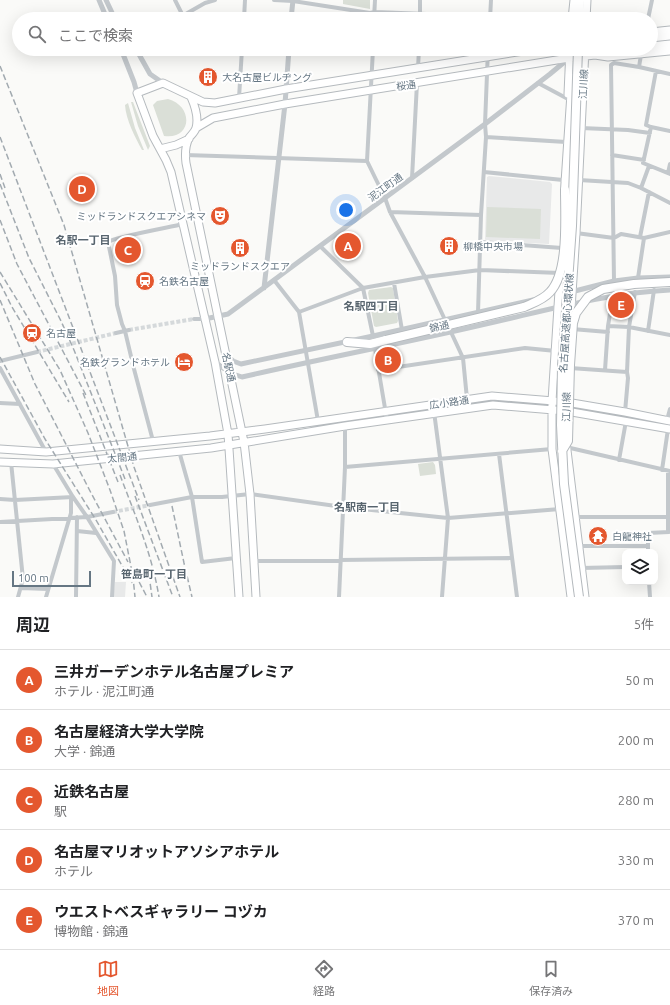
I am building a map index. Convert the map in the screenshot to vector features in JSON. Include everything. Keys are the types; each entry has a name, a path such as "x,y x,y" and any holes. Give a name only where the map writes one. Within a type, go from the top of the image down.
{"highway":[{"path":"579,12 580,0"},
{"name":"名古屋高速都心環状線","path":"577,56 572,226 562,366 564,484 579,597"},
{"path":"347,342 370,344 524,307 543,298 555,286 560,275 563,260 569,119 572,86 576,75"},
{"path":"564,449 568,441 570,365 573,323 576,313 588,297 603,290 634,284 670,282"}],"main road":[{"path":"573,12 574,0"},
{"path":"586,12 587,0"},
{"path":"658,31 670,30"},
{"path":"658,37 670,36"},
{"path":"658,45 670,44"},
{"path":"658,51 670,51"},
{"name":"桜通","path":"191,97 209,103 418,68 474,56"},
{"name":"桜通","path":"196,128 213,118 285,104 372,89 488,72 574,56"},
{"name":"江川線","path":"585,56 572,304 567,368 564,449 575,516 585,597"},
{"path":"602,56 614,56"},
{"name":"江川線","path":"569,58 563,180 562,248 552,401 552,449 571,597"},
{"path":"137,93 163,83 191,97 196,111 196,128"},
{"name":"名駅通","path":"137,93 153,136 169,166 215,362 230,445 239,597"},
{"name":"名駅通","path":"196,128 189,140 185,155 244,442 250,494 256,597"},
{"path":"160,149 189,140"},
{"name":"広小路通","path":"228,434 492,396 566,402 668,421"},
{"name":"広小路通","path":"244,442 434,412 492,405 566,411 669,429"},
{"name":"太閤通","path":"0,449 46,452 228,434"},
{"name":"太閤通","path":"0,462 53,464 180,451 244,442"}],"street":[{"path":"99,0 104,12"},
{"path":"102,6 105,0"},
{"path":"105,0 111,12"},
{"path":"175,0 181,12"},
{"path":"190,12 205,3 215,0"},
{"path":"244,12 245,0"},
{"path":"274,0 293,0 364,12"},
{"path":"292,12 293,0"},
{"path":"374,12 375,0"},
{"path":"420,0 420,12"},
{"path":"490,12 491,0"},
{"path":"649,12 652,0"},
{"name":"名駅通","path":"124,56 137,93"},
{"path":"140,56 150,74 163,83"},
{"path":"239,98 242,56"},
{"path":"264,288 285,104 288,56"},
{"path":"372,56 373,75 370,99 368,161 390,212 424,277 463,358 467,399"},
{"path":"418,68 419,56"},
{"path":"478,313 481,215 486,137 484,124 488,56"},
{"path":"639,67 641,56"},
{"name":"泥江町通","path":"205,319 228,314 538,84 569,58"},
{"path":"614,281 611,65 614,64 639,67 670,74"},
{"path":"656,71 646,126 670,131"},
{"path":"412,178 417,83"},
{"path":"538,84 568,99"},
{"path":"644,162 652,127"},
{"path":"581,128 650,133"},
{"path":"486,137 566,142"},
{"path":"185,155 368,161"},
{"path":"612,155 644,162 649,166 669,173 670,164"},
{"path":"641,188 649,166"},
{"path":"484,172 563,180"},
{"path":"579,180 628,183 670,203"},
{"path":"638,278 642,237 649,192"},
{"path":"390,212 481,215"},
{"path":"153,441 134,368 127,331 122,324 117,305 115,276 108,242 110,240 122,237 183,224"},
{"path":"576,233 614,238 622,234 642,237 670,232"},
{"path":"481,242 562,248"},
{"path":"320,246 363,288 372,336"},
{"path":"299,312 363,288 424,277 480,270 560,273"},
{"name":"錦通","path":"226,355 233,362 241,364 402,330 572,292 614,281 638,278 670,277"},
{"path":"274,280 299,312 318,421"},
{"path":"394,283 402,330"},
{"path":"648,331 654,290"},
{"name":"錦通","path":"215,362 230,373 242,377 375,349 572,304 635,292 670,290"},
{"path":"625,412 628,378 629,327 635,292"},
{"path":"605,370 612,296"},
{"path":"194,319 205,319"},
{"path":"608,326 629,327 670,335"},
{"path":"570,329 608,332"},
{"path":"116,333 127,331"},
{"path":"378,370 525,348 556,351"},
{"path":"375,349 386,420"},
{"path":"0,361 37,352"},
{"path":"0,368 46,452"},
{"path":"567,368 627,372"},
{"path":"0,403 20,404"},
{"path":"433,404 448,518 442,597"},
{"path":"668,421 670,409"},
{"path":"619,460 626,421"},
{"path":"340,597 345,426"},
{"path":"662,470 669,429"},
{"path":"345,467 552,449"},
{"path":"564,449 669,471 667,518 669,532 648,533 648,546 578,546"},
{"path":"180,451 192,498 202,562 236,558"},
{"path":"499,454 517,597"},
{"path":"11,462 23,579 18,597"},
{"path":"53,464 114,560 112,597"},
{"path":"150,505 192,498 250,494 343,507 448,518 560,509"},
{"path":"0,499 15,500 73,497"},
{"path":"46,597 71,513 71,500 73,497"},
{"path":"0,522 87,517 113,512"},
{"path":"575,516 667,518"},
{"path":"76,597 77,517"},
{"path":"77,531 96,533"},
{"path":"254,561 511,558"},
{"path":"581,568 622,567"},
{"path":"649,585 650,597"},
{"path":"21,588 48,589"}],"shaded area":[{"path":"343,0 370,0 370,9 343,4"},
{"path":"168,99 182,108 186,115 184,128 180,133 173,136 164,136 153,105 157,101"},
{"path":"131,102 133,102 150,146 148,150 138,126"},
{"path":"128,103 135,128 144,150 142,150 129,122 125,105"},
{"path":"487,177 550,182 552,184 549,244 486,241"},
{"path":"487,207 541,209 540,239 486,237"},
{"path":"393,288 398,321 397,323 376,327 374,326 368,293 369,290"},
{"path":"433,462 435,465 436,474 420,476 418,464"},
{"path":"115,582 126,582 125,597 113,597"}],"tunnel":[{"path":"129,330 194,319"},
{"path":"37,352 116,333"},
{"path":"113,512 150,505"}],"railway":[{"path":"0,66 64,225 134,467 180,597"},
{"path":"0,137 139,500"},
{"path":"0,174 5,188"},
{"path":"0,184 29,258 74,350 125,479"},
{"path":"0,220 17,264 87,397"},
{"path":"0,272 60,370 88,433 124,531 133,577 135,597"},
{"path":"0,283 12,307 69,402"},
{"path":"0,300 35,384 128,562"},
{"path":"0,357 45,439 96,520 132,583"},
{"path":"83,393 118,482"},
{"path":"120,475 148,550 159,597"},
{"path":"135,496 173,597"},
{"path":"172,506 192,597"},
{"path":"135,574 147,597"},
{"path":"149,575 152,597"}],"place":[{"name":"大名古屋ビルヂング","path":"208,77"},
{"name":"名古屋マリオットアソシアホテル","path":"82,189"},
{"name":"ミッドランドスクエアシネマ","path":"220,216"},
{"name":"三井ガーデンホテル名古屋プレミア","path":"348,246"},
{"name":"柳橋中央市場","path":"449,246"},
{"name":"ミッドランドスクエア","path":"240,248"},
{"name":"近鉄名古屋","path":"128,250"},
{"name":"名鉄名古屋","path":"145,281"},
{"name":"ウエストベスギャラリー コヅカ","path":"621,305"},
{"name":"名古屋","path":"32,333"},
{"name":"名古屋経済大学大学院","path":"388,360"},
{"name":"名鉄グランドホテル","path":"184,362"},
{"name":"白龍神社","path":"598,536"}],"district":[{"name":"名駅一丁目","path":"83,240"},
{"name":"名駅四丁目","path":"371,306"},
{"name":"名駅南一丁目","path":"367,507"},
{"name":"笹島町一丁目","path":"154,574"}]}
